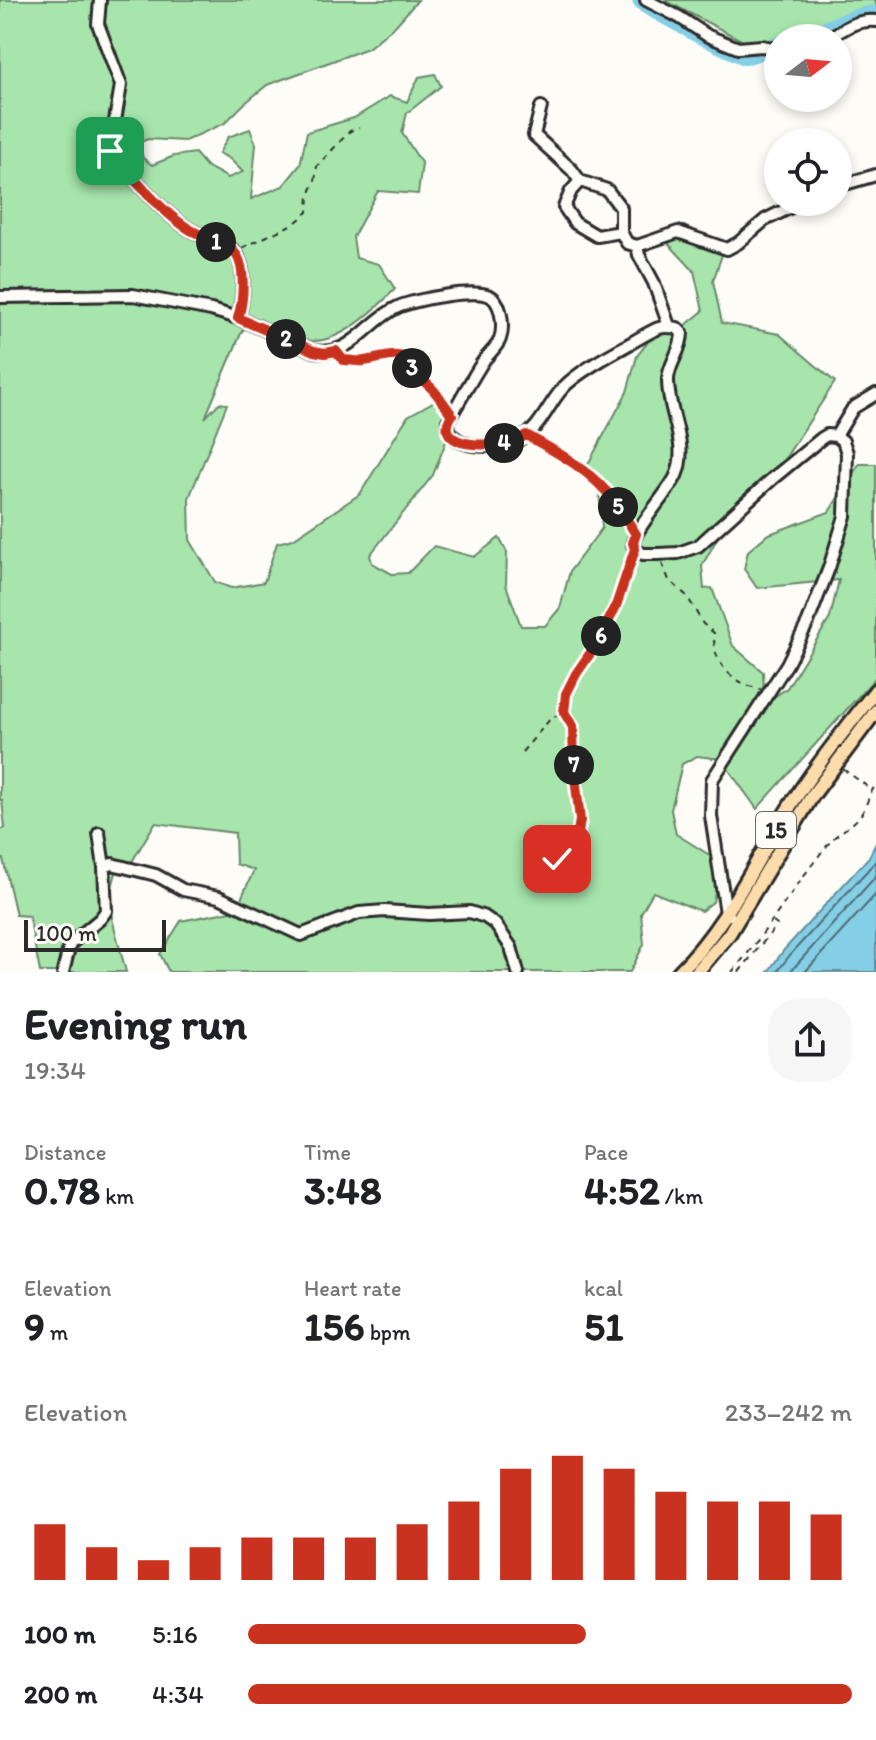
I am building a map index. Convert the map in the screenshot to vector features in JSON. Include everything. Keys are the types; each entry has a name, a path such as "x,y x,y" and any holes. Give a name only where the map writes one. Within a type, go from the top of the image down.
{"main road":[{"name":"15","path":"697,972 729,934 731,917 787,811 876,690"},
{"name":"15","path":"679,972 718,927 731,917 835,764 876,711"}],"street":[{"path":"100,0 98,24 121,85 110,151 114,160 155,201 190,230 234,252 242,271 242,303 238,318"},
{"path":"646,0 708,36 738,48 764,46"},
{"path":"852,25 863,20 876,21"},
{"path":"541,107 534,135 580,181 607,190 621,208 621,232 627,243 637,246 678,232 727,249 773,216"},
{"path":"852,182 876,175"},
{"path":"580,181 571,191 564,207 575,223 597,236 621,232"},
{"path":"637,246 669,326"},
{"path":"0,297 133,295 238,318 325,353 336,351 397,308 412,302 483,293 493,297 499,307 502,322 500,339 448,421 447,429 460,442 476,445 501,444 526,435 568,383 660,327 677,328 682,333 682,343 668,377 681,457 670,489 636,534 635,549 643,554 678,553 698,546 822,438 836,436 843,441 847,453 845,516 829,568 808,622 787,664 712,780 711,816 731,917"},
{"path":"836,436 853,408 876,394"},
{"path":"63,972 70,944 106,911 99,833"},
{"path":"104,867 112,864 156,875 183,890 219,897 301,935 359,913 470,912 495,924 511,947 518,972"}],"path":[{"path":"234,252 295,223 308,212 317,166 350,131 359,128"},
{"path":"336,351 343,360 405,356 412,361 412,371 432,388 452,415"},
{"path":"526,435 563,455 589,474 614,501 636,534"},
{"path":"544,851 557,859 575,852 580,820 573,727 564,712 566,694 616,606 635,549"},
{"path":"658,554 669,580 687,596 703,624 714,633 716,653 727,673 753,688 770,691"},
{"path":"522,752 551,718 564,712"},
{"path":"835,764 872,789"},
{"path":"732,972 832,839 860,816 876,785"},
{"path":"739,972 777,925 772,921"}],"green space":[{"path":"0,0 418,0 396,25 368,48 267,85 225,123 185,141 148,139 138,143 143,158 152,165 174,156 195,153 206,166 228,178 243,172 219,153 228,137 250,129 256,144 251,199 283,186 300,165 307,132 354,118 390,96 407,102 419,77 435,74 441,86 407,113 402,133 422,164 418,194 378,191 353,237 356,258 379,264 395,289 354,325 330,338 317,341 299,339 259,319 242,331 205,418 219,403 227,404 189,498 190,540 215,582 231,588 264,582 277,543 293,539 360,494 408,416 442,397 453,406 451,429 433,475 370,555 372,563 392,574 408,573 434,546 474,557 499,538 507,552 506,585 521,626 545,626 560,608 570,571 602,528 598,477 587,466 627,392 637,356 657,330 681,329 703,311 694,271 666,241 684,226 724,249 713,281 722,323 779,334 835,382 780,466 732,511 702,566 704,589 712,588 733,646 763,672 764,696 771,699 787,688 830,618 839,580 757,588 744,569 748,551 767,535 829,512 859,464 876,464 876,677 757,809 721,759 697,756 682,764 671,810 676,834 722,863 713,902 701,911 653,892 641,913 644,944 630,972 169,972 160,954 181,921 236,910 254,870 236,864 235,833 155,823 130,865 118,865 108,903 126,972 40,972 29,916 16,915 3,859 0,858 0,830 5,828 0,800"},
{"path":"664,0 876,0 876,21 852,30 852,24 764,24 764,43 743,41"}],"water":[{"path":"876,843 876,972 768,972 784,950 869,857"}],"waterway":[{"path":"641,0 698,34 745,56 764,50"},
{"path":"839,24 876,14"}],"route":[{"path":"110,151 114,160 155,201 190,230 234,252 242,271 242,303 238,318 314,351 336,351 343,360 405,356 412,361 412,371 432,388 452,415 447,429 451,436 460,442 476,445 501,444 526,435 563,455 589,474 614,501 636,534 635,549 616,606 566,694 564,712 573,727 580,820 575,852 557,859"}]}
